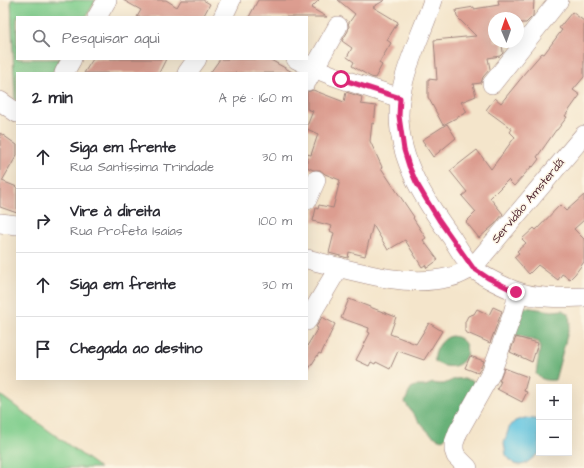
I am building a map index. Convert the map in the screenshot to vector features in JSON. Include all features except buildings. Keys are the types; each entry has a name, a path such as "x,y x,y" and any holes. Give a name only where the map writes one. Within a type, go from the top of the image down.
{"street":[{"path":"98,16 107,0"},
{"path":"223,16 231,0"},
{"path":"433,0 410,60 400,98 399,116 404,150 416,182 439,220 473,268 497,283 516,292 556,298 584,297"},
{"path":"492,84 559,0"},
{"path":"310,74 338,26"},
{"path":"65,72 71,60"},
{"path":"188,72 196,60"},
{"path":"297,60 310,74 341,79 400,98"},
{"path":"0,101 16,112"},
{"name":"Servidão Amsterdã","path":"473,268 584,134"},
{"path":"308,198 316,180"},
{"path":"0,223 16,225"},
{"path":"308,260 382,277 409,281 451,277 473,268"},
{"path":"308,319 339,267"},
{"path":"468,468 456,456 454,450 455,437 491,373 513,313 516,302 516,292"}],"green space":[{"path":"11,0 96,0 87,16 16,16 16,60 60,60 53,72 16,72 15,100"},
{"path":"524,307 552,311 563,310 569,315 570,324 555,380 545,380 536,374 540,348 539,342 510,333"},
{"path":"451,336 460,338 465,343 467,350 466,356 462,362 455,366 446,366 435,362 435,354 438,346"},
{"path":"455,379 477,383 456,427 443,440 438,439 428,432 419,422 405,402 411,388 415,386 425,386 433,383 444,384"},
{"path":"0,395 100,468 0,468"}],"water":[{"path":"525,418 536,420 536,455 525,464 520,465 514,464 506,455 504,443 509,428 515,421"}],"route":[{"path":"341,79 400,98 399,116 404,150 416,182 426,199 473,268 488,278 516,292"}]}
